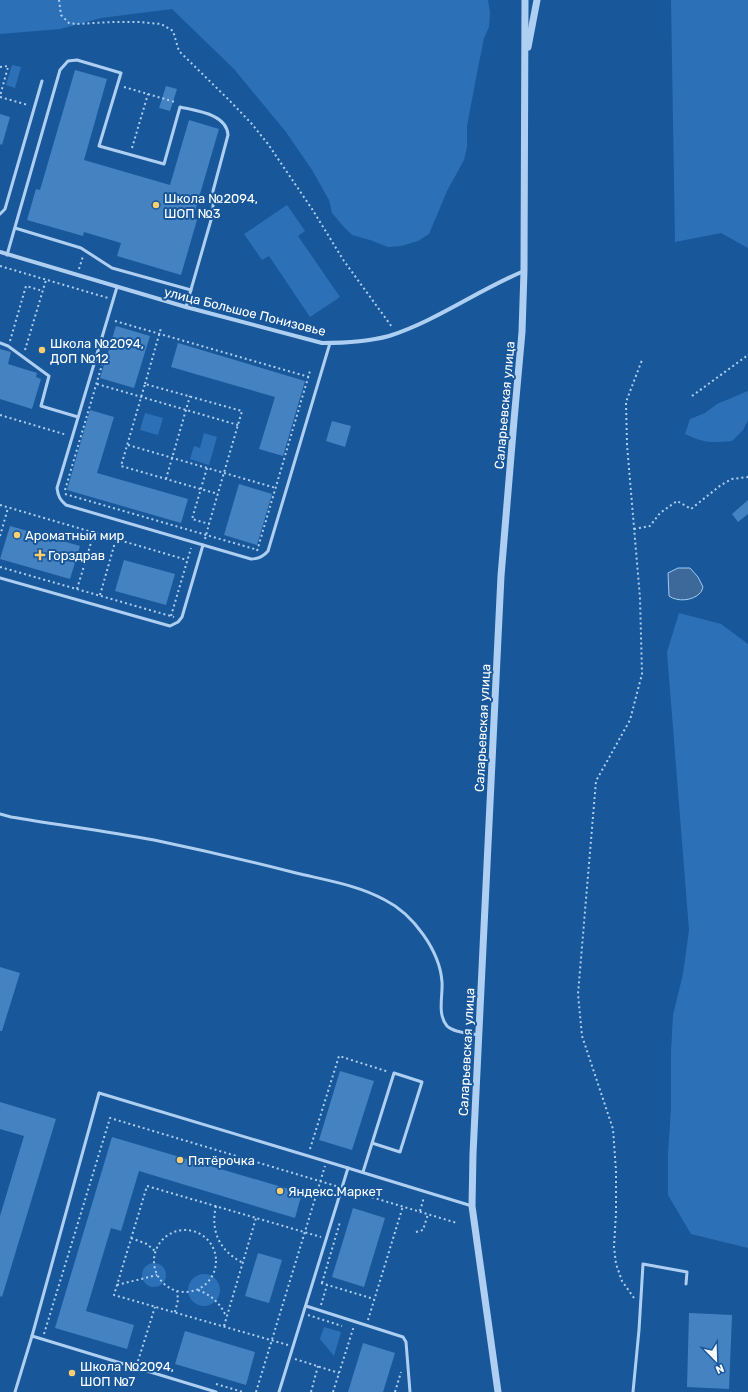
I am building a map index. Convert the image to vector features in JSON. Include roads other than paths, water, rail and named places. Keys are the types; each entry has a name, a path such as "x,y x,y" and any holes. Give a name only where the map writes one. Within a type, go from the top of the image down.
{"street":[{"path":"524,65 525,0"},
{"path":"524,65 537,0"},
{"name":"Саларьевская улица","path":"498,1392 472,1206 473,1154 501,576 522,332 524,270 524,65"},
{"name":"улица Большое Понизовье","path":"0,252 186,307 322,343 344,343 370,340 406,329 524,270"}],"lane":[{"path":"7,255 60,70 68,61 77,60 120,73 99,146 164,164 180,107 210,115 221,120 227,127 228,135 213,191 213,213 186,307"},
{"path":"0,214 5,209 42,81"},
{"path":"15,228 85,250 112,268 191,290"},
{"path":"117,287 57,488 58,494 66,505 251,559 264,556 267,553 330,343"},
{"path":"0,343 8,346 49,376 40,406 78,417"},
{"path":"0,578 170,626 178,622 182,617 203,545"},
{"path":"0,814 153,840 246,860 363,890 386,900 406,914 423,934 433,952 442,981 441,1004 443,1019 448,1027 457,1031 479,1035"},
{"path":"363,1172 372,1143 394,1073 422,1082 400,1152 372,1143"},
{"path":"15,1392 32,1336 99,1093 472,1206"},
{"path":"279,1392 348,1168"},
{"path":"633,1392 643,1264 687,1272 686,1284"},
{"path":"306,1306 400,1335 405,1339 410,1392"},
{"path":"32,1336 216,1392"}],"place":[{"name":"Школа №2094, ШОП №3","path":"156,205"},
{"name":"Школа №2094, ДОП №12","path":"42,350"},
{"name":"Ароматный мир","path":"17,535"},
{"name":"Горздрав","path":"40,555"},
{"name":"Пятёрочка","path":"180,1160"},
{"name":"Яндекс.Маркет","path":"280,1191"},
{"name":"Школа №2094, ШОП №7","path":"72,1373"}]}
